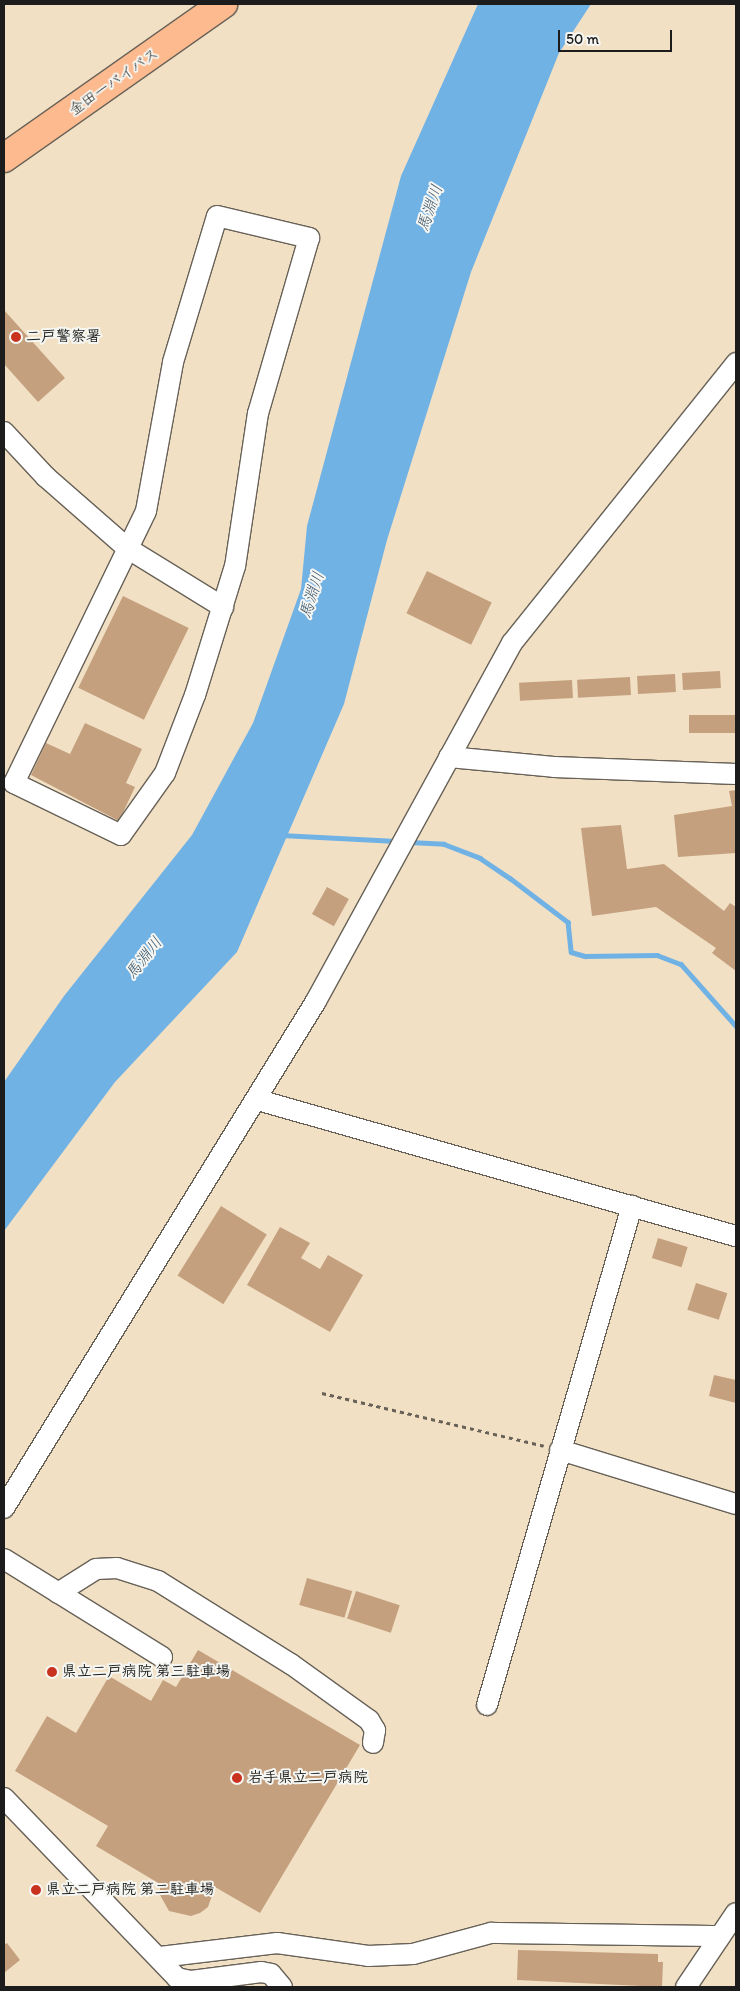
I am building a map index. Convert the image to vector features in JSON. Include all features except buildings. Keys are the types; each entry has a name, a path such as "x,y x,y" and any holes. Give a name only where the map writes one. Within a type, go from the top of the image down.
{"highway":[{"name":"金田一バイパス","path":"4,158 223,4"}],"street":[{"path":"217,216 309,238 258,413 235,566 223,607 165,773 121,835 14,783 126,548 146,511 173,362 217,216"},
{"path":"4,1508 258,1100 398,853 512,643 736,363"},
{"path":"4,432 46,477 126,548 223,607"},
{"path":"449,757 554,767 736,774"},
{"path":"258,1100 736,1236"},
{"path":"487,1705 632,1206"},
{"path":"560,1450 736,1504"},
{"path":"4,1559 162,1657"},
{"path":"58,1593 96,1569 117,1568 158,1581 292,1664 369,1720 375,1730 373,1743"},
{"path":"4,1798 160,1957 177,1978 191,1981 261,1972 271,1974 282,1987"},
{"path":"686,1987 736,1913"},
{"path":"160,1957 277,1943 368,1956 412,1954 491,1933 720,1936"}],"path":[{"path":"322,1393 560,1450"}],"water":[{"name":"馬淵川","path":"478,4 591,4 559,53 471,272 387,540 344,704 237,952 115,1082 4,1231 4,1082 64,996 192,835 253,723 301,589 307,526 401,176"}],"waterway":[{"path":"281,835 396,841"},
{"path":"409,842 444,844 480,858 510,878 568,922 571,952 585,956 657,955 681,964 736,1026"}],"place":[{"name":"二戸警察署","path":"16,337"},
{"name":"県立二戸病院 第三駐車場","path":"52,1672"},
{"name":"岩手県立二戸病院","path":"237,1778"},
{"name":"県立二戸病院 第二駐車場","path":"36,1890"}]}
